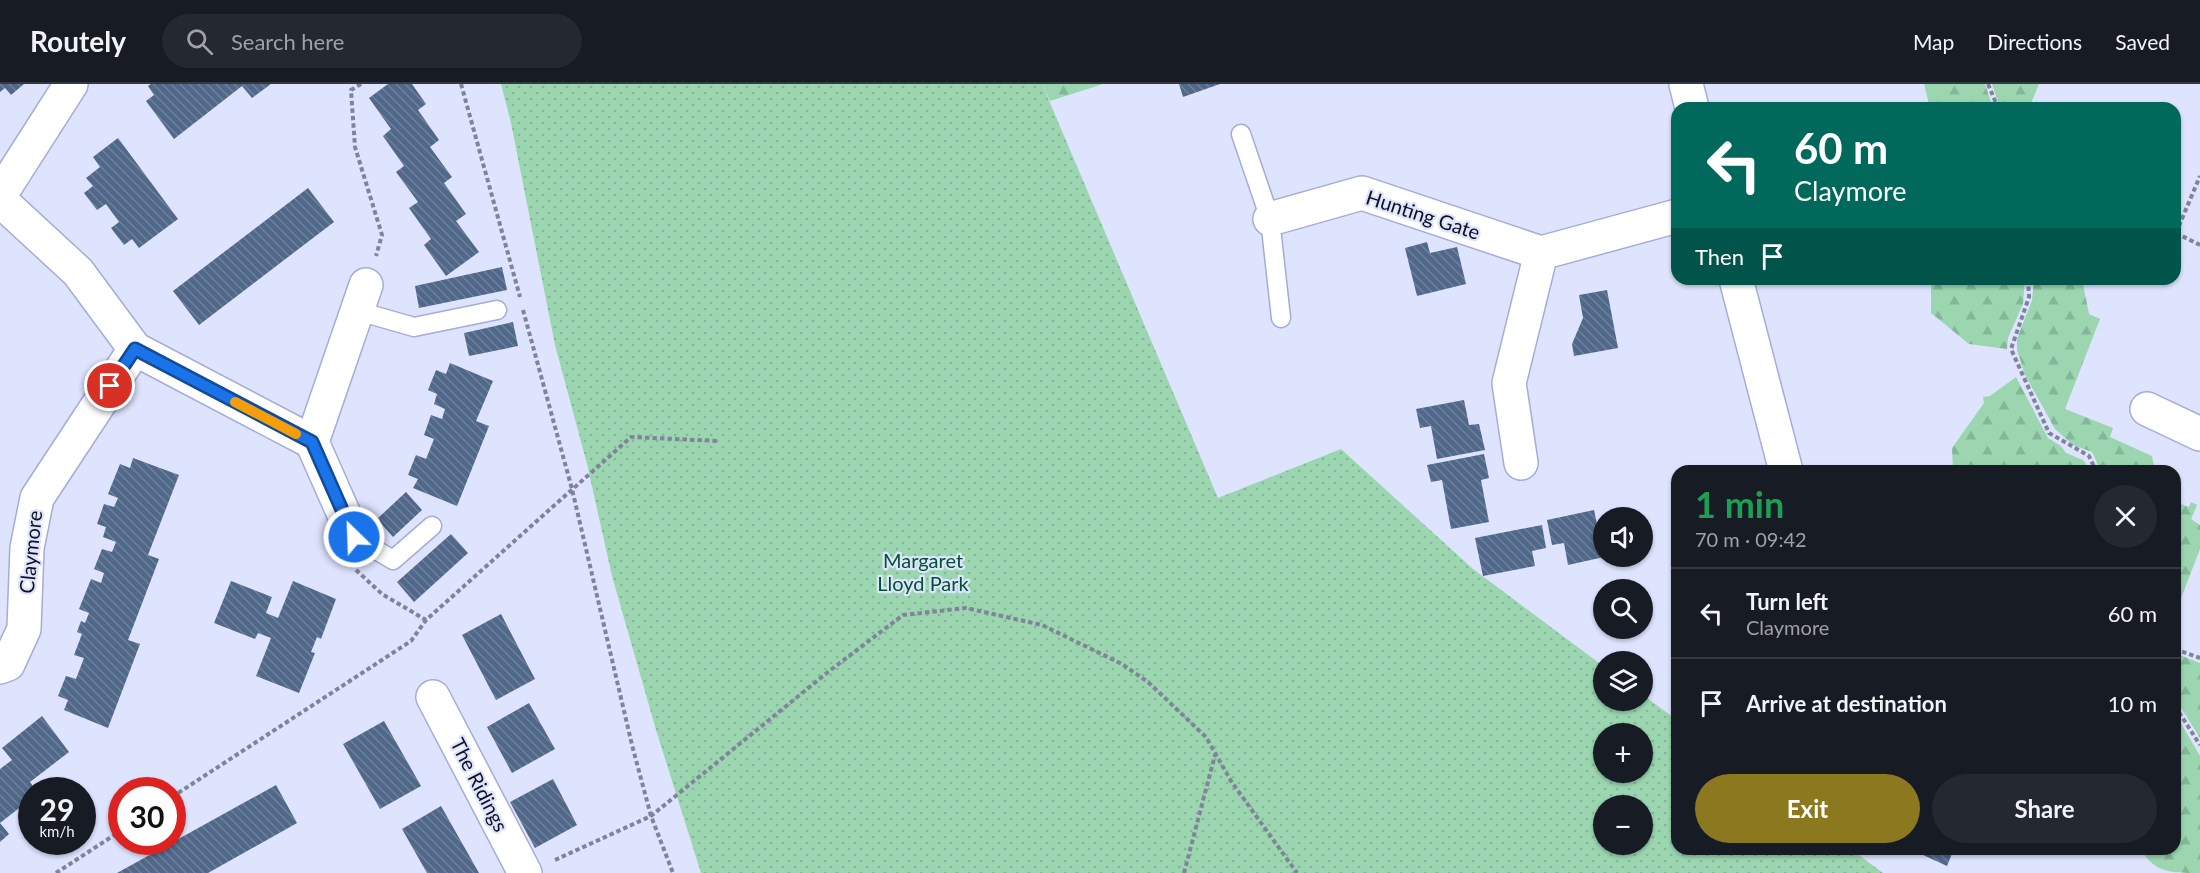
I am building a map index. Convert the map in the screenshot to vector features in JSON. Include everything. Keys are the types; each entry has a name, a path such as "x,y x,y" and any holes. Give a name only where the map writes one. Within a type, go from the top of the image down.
{"street":[{"path":"72,84 0,197 78,273 135,349 312,442 354,537"},
{"path":"1686,84 1690,102"},
{"name":"Hunting Gate","path":"1270,219 1362,193 1540,253"},
{"path":"1521,463 1509,383 1540,253 1671,218"},
{"path":"1738,285 1784,465"},
{"path":"312,442 362,298"},
{"name":"Claymore","path":"0,667 8,664 24,629 27,548 37,498 135,349"},
{"path":"2147,409 2200,434"},
{"name":"The Ridings","path":"433,697 536,868"}],"lane":[{"path":"1241,134 1270,219 1281,318"},
{"path":"362,298 414,327 497,310"},
{"path":"354,537 393,560 432,526"}],"path":[{"path":"361,84 351,90 355,147 382,235 362,298"},
{"path":"461,84 572,489 651,816 674,873"},
{"path":"1988,84 1996,102"},
{"path":"2181,219 2200,176"},
{"path":"2181,236 2200,245"},
{"path":"2028,285 2029,297 2011,349 2049,433 2089,456 2093,465"},
{"path":"186,788 411,641 426,620 631,437 719,441"},
{"path":"354,537 350,564 382,594 426,620"},
{"path":"536,868 651,816 828,672 903,615 966,608 1042,625 1122,664 1148,682 1206,737 1231,781 1297,873"},
{"path":"2181,651 2200,658"},
{"path":"2181,715 2200,745"},
{"path":"1184,873 1216,754"},
{"path":"56,873 108,839"}],"green space":[{"name":"Margaret Lloyd Park","path":"501,84 1042,84 1218,498 1341,449 1473,569 1593,659 1593,711 1653,711 1653,702 1671,716 1671,855 1859,855 1883,873 701,873 656,730 612,576 587,464 555,345 511,123"},
{"path":"1042,84 1103,84 1050,101"},
{"path":"1924,84 1985,84 1991,102 1928,102"},
{"path":"1992,84 2039,84 2032,102 1998,102"},
{"path":"1931,285 2025,285 2023,304 2008,338 2007,349 1969,344 1931,313"},
{"path":"2033,285 2083,285 2089,314 2100,319 2065,409 2113,428 2110,437 2152,456 2154,465 2098,465 2092,452 2073,445 2055,429 2025,375 2017,350 2017,339 2032,300"},
{"path":"2016,377 2048,438 2061,446 2066,453 2083,460 2087,465 1953,465 1952,448 1984,403 1983,397 1990,396"},
{"path":"2191,502 2197,505 2191,519 2200,525 2200,549 2181,598 2181,504 2189,507"},
{"path":"2181,655 2200,663 2200,738 2181,708"},
{"path":"2181,723 2200,756 2200,873 2164,870 2144,855 2181,855"}],"building":[{"path":"0,84 24,84 11,95 5,88 0,92"},
{"path":"151,84 271,84 252,98 242,86 174,139 146,101 154,95 148,86"},
{"path":"388,84 412,84 426,104 418,110 439,140 430,147 452,177 444,183 466,214 456,221 479,252 446,276 424,245 431,239 409,208 418,202 396,172 404,166 383,136 391,129 369,98"},
{"path":"1179,84 1220,84 1183,97"},
{"path":"118,138 178,219 139,248 132,239 124,245 111,228 119,222 106,204 97,210 84,193 93,186 86,178 100,167 93,157"},
{"path":"308,188 334,222 199,325 173,291"},
{"path":"1427,242 1430,253 1457,247 1466,284 1417,296 1405,248"},
{"path":"502,267 507,290 419,308 415,286"},
{"path":"1607,290 1618,348 1574,356 1572,344 1583,318 1579,295"},
{"path":"513,322 518,346 469,356 464,333"},
{"path":"450,363 493,381 476,421 489,426 457,506 413,488 418,479 408,475 416,455 426,459 434,439 424,435 431,415 442,419 445,409 434,404 437,394 428,390 436,370 446,374"},
{"path":"1464,400 1469,425 1479,424 1485,450 1437,459 1431,426 1420,428 1416,409"},
{"path":"1484,454 1489,478 1481,480 1489,522 1451,529 1442,480 1431,482 1427,465"},
{"path":"133,458 179,475 148,555 159,559 128,640 140,644 108,728 64,710 68,700 58,696 66,676 76,679 84,658 74,655 82,634 77,632 81,621 85,623 89,613 79,609 91,579 101,583 104,573 94,569 102,549 112,552 116,542 103,537 106,527 97,524 104,504 114,507 118,498 108,494 120,464 130,468"},
{"path":"406,492 422,510 393,537 377,519"},
{"path":"1593,510 1593,559 1568,565 1564,543 1552,545 1547,520"},
{"path":"1542,525 1546,548 1532,551 1535,566 1483,576 1475,538"},
{"path":"451,534 468,553 414,602 397,582"},
{"path":"231,581 272,597 266,613 278,618 293,581 336,599 321,639 317,637 311,652 315,653 299,693 256,676 271,638 258,633 255,639 214,623"},
{"path":"501,614 535,679 496,700 462,635"},
{"path":"529,703 555,749 512,773 487,727"},
{"path":"42,716 69,752 36,777 18,777 18,809 0,823 0,769 12,760 2,748"},
{"path":"384,721 421,786 380,809 343,744"},
{"path":"553,779 577,825 535,848 510,802"},
{"path":"276,785 297,823 208,873 117,873 150,855 186,855 186,835"},
{"path":"441,806 479,873 427,873 402,829"},
{"path":"0,823 9,834 0,842"},
{"path":"1923,855 1952,855 1947,866"}],"slow traffic":[{"path":"235,402 296,434"}],"route":[{"path":"110,386 135,349 312,442 354,537"}]}
